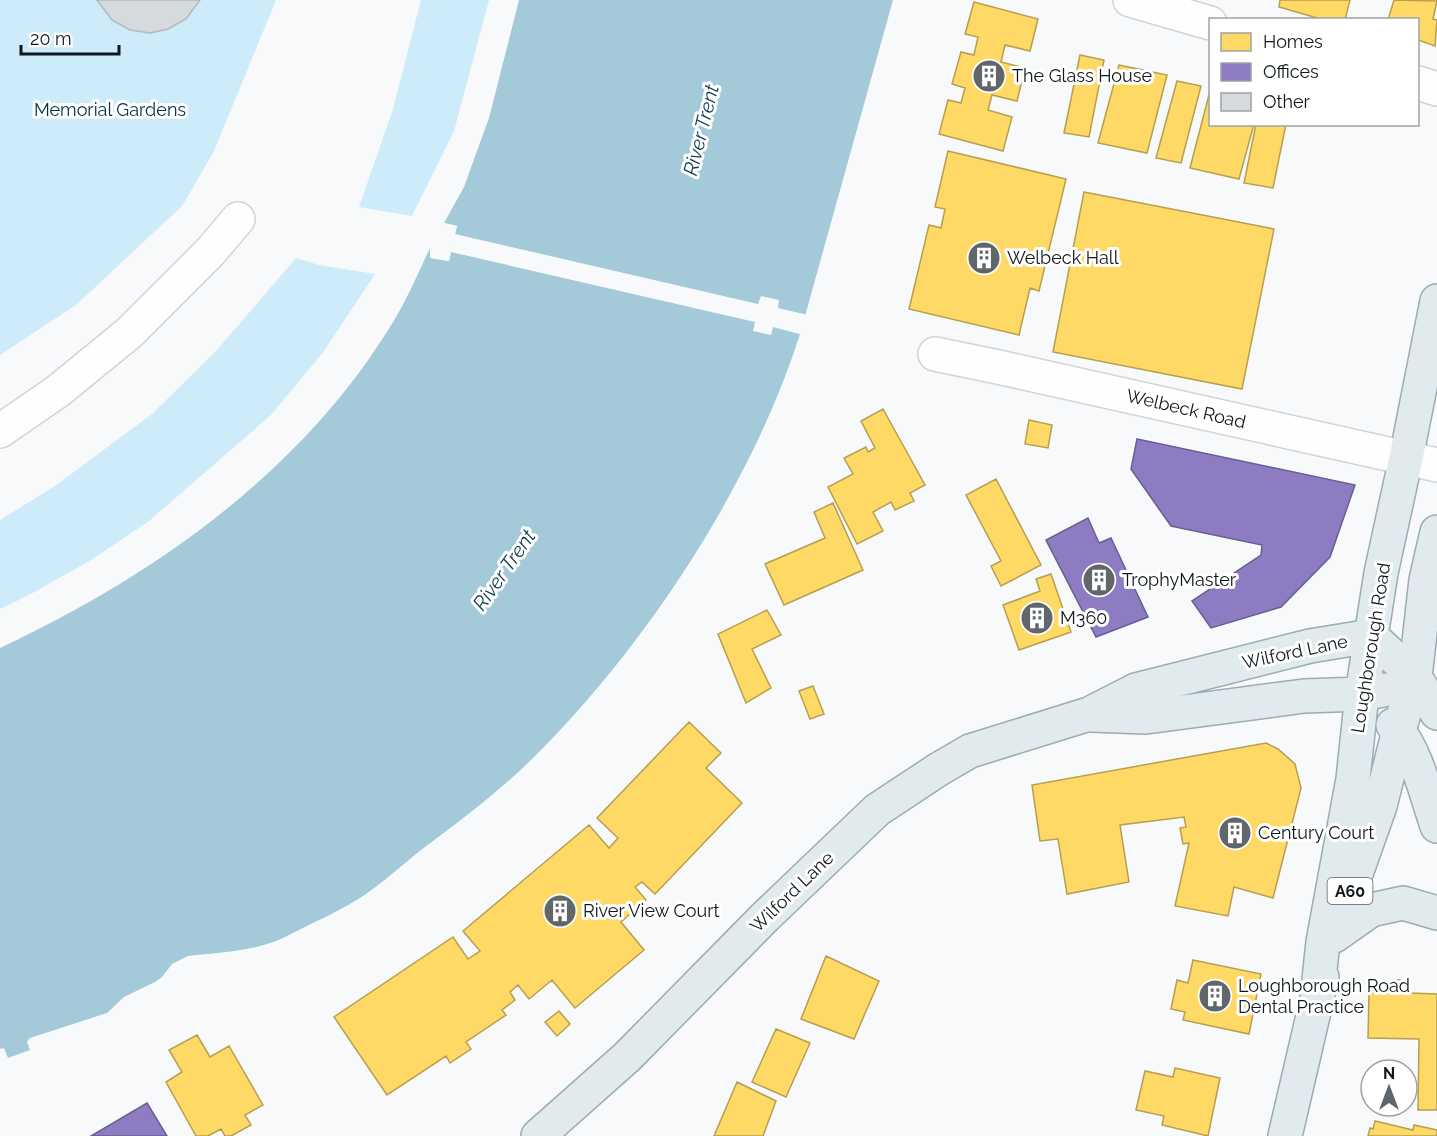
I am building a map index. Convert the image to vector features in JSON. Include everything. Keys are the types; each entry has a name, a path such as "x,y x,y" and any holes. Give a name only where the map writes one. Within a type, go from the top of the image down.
{"main road":[{"name":"Loughborough Road","path":"1317,998 1323,942 1353,779 1362,694 1381,573 1422,462 1437,301"},
{"name":"Loughborough Road","path":"1285,1136 1317,998 1335,936 1380,806 1415,677 1426,580 1437,532"},
{"name":"Wilford Lane","path":"538,1136 627,1057 765,917 877,810 970,751 1089,714 1136,690 1310,646 1371,636 1415,677 1390,688 1362,694 1304,696 1146,717 1089,714"},
{"path":"1415,677 1437,713"},
{"path":"1362,694 1399,730 1416,764 1437,826"},
{"name":"A60","path":"1335,936 1371,910 1403,903 1437,913"}],"street":[{"path":"1130,0 1209,23"},
{"path":"1419,83 1437,89"},
{"path":"0,431 58,391 129,333 211,250 238,219"},
{"name":"Welbeck Road","path":"935,354 1422,462"}],"green space":[{"name":"Memorial Gardens","path":"0,0 276,0 214,151 182,206 76,305 0,355"},
{"path":"421,0 489,0 454,131 412,216 359,207 393,109"},
{"path":"296,258 319,265 375,274 324,351 271,415 149,521 91,560 0,609 0,520 55,486 152,414 217,350"}],"water":[{"name":"River Trent","path":"519,0 893,0 800,334 779,391 754,448 691,560 655,614 616,665 576,713 534,757 479,806 376,886 337,911 274,942 229,952 188,956 172,964 155,982 124,997 107,1013 30,1038 27,1042 30,1050 8,1058 4,1048 0,1049 0,648 115,587 170,551 223,512 273,469 319,422 360,372 401,309 430,248 431,258 449,261 457,226 444,223 464,187 489,118"}],"pier":[{"path":"444,223 457,226 455,234 758,304 761,296 779,300 778,308 808,315 803,335 773,327 771,335 753,331 755,322 451,252 449,261 430,258 430,249 427,249 430,245 433,247 433,255 446,257 453,228 442,226"}],"building: Homes":[{"path":"1280,0 1350,0 1346,18 1317,18 1279,7"},
{"path":"1394,0 1437,1 1433,19 1437,20 1435,46 1419,40 1419,18 1389,18"},
{"name":"The Glass House","path":"974,2 1038,19 1030,51 1005,45 1001,62 1025,68 1017,101 992,95 988,110 1012,117 1003,151 939,134 948,100 961,103 965,88 952,84 961,52 974,55 978,37 965,34"},
{"path":"1080,55 1104,60 1089,137 1064,133"},
{"path":"1119,65 1167,75 1147,153 1098,143"},
{"path":"1177,81 1201,86 1181,163 1156,158"},
{"path":"1209,95 1209,126 1253,126 1239,179 1190,168"},
{"path":"1256,126 1286,126 1273,188 1244,183"},
{"name":"Welbeck Hall","path":"948,151 1066,179 1039,291 1030,288 1019,335 909,309 929,225 941,228 945,209 935,207"},
{"name":"Welbeck Hall","path":"1084,192 1274,229 1242,389 1053,352"},
{"path":"883,409 925,485 910,493 914,501 895,510 891,502 873,512 883,531 857,544 828,487 853,474 844,458 866,447 868,452 875,448 861,421"},
{"path":"1029,420 1052,425 1048,448 1025,444"},
{"path":"996,479 1041,565 1001,586 991,566 1001,561 966,495"},
{"path":"833,503 863,570 784,605 765,564 825,538 814,512"},
{"name":"M360","path":"1051,574 1071,632 1019,650 1003,605 1040,591 1036,579"},
{"path":"767,610 781,635 752,649 771,688 746,703 718,634"},
{"path":"813,686 824,714 810,719 799,691"},
{"name":"River View Court","path":"689,722 721,753 706,768 742,803 655,894 642,882 635,887 646,900 621,922 644,950 575,1008 552,980 529,999 518,985 510,992 515,1000 502,1010 506,1015 466,1042 471,1049 450,1063 446,1056 387,1095 334,1017 453,937 468,959 480,951 463,931 589,825 609,848 618,838 597,818"},
{"name":"Century Court","path":"1266,743 1278,749 1295,764 1301,788 1273,898 1234,887 1228,916 1175,906 1189,843 1183,844 1180,828 1186,827 1184,817 1120,825 1129,882 1067,894 1058,839 1040,841 1032,785"},
{"path":"826,956 879,981 854,1039 801,1019"},
{"name":"Loughborough Road Dental Practice","path":"1193,960 1261,974 1249,1034 1183,1020 1185,1012 1171,1009 1177,980 1188,983"},
{"path":"1395,980 1410,980 1410,993 1437,994 1437,1110 1419,1110 1419,1039 1368,1038 1369,993 1395,993"},
{"path":"559,1011 570,1024 557,1036 545,1022"},
{"path":"776,1029 810,1043 786,1097 752,1082"},
{"path":"197,1035 210,1057 229,1046 263,1105 245,1115 251,1125 231,1136 225,1136 221,1129 208,1136 196,1136 166,1082 182,1072 169,1050"},
{"path":"1175,1068 1220,1078 1208,1136 1162,1125 1164,1116 1136,1110 1145,1071 1173,1077"},
{"path":"737,1082 776,1101 763,1136 714,1136"},
{"path":"1375,1121 1413,1130 1414,1125 1437,1130 1437,1136 1368,1136"}],"building: Offices":[{"path":"1137,439 1355,485 1330,557 1281,607 1211,628 1192,601 1261,555 1262,545 1171,526 1131,469"},
{"name":"TrophyMaster","path":"1088,518 1099,543 1111,538 1148,617 1096,637 1046,540"},
{"path":"147,1103 167,1136 91,1136"}],"building: Other":[{"path":"97,0 200,0 186,19 168,29 150,33 130,30 112,20"}],"place":[{"name":"The Glass House","path":"989,76"},
{"name":"Welbeck Hall","path":"984,258"},
{"name":"TrophyMaster","path":"1099,580"},
{"name":"M360","path":"1037,618"},
{"name":"Century Court","path":"1235,833"},
{"name":"River View Court","path":"560,911"},
{"name":"Loughborough Road Dental Practice","path":"1215,996"}]}
